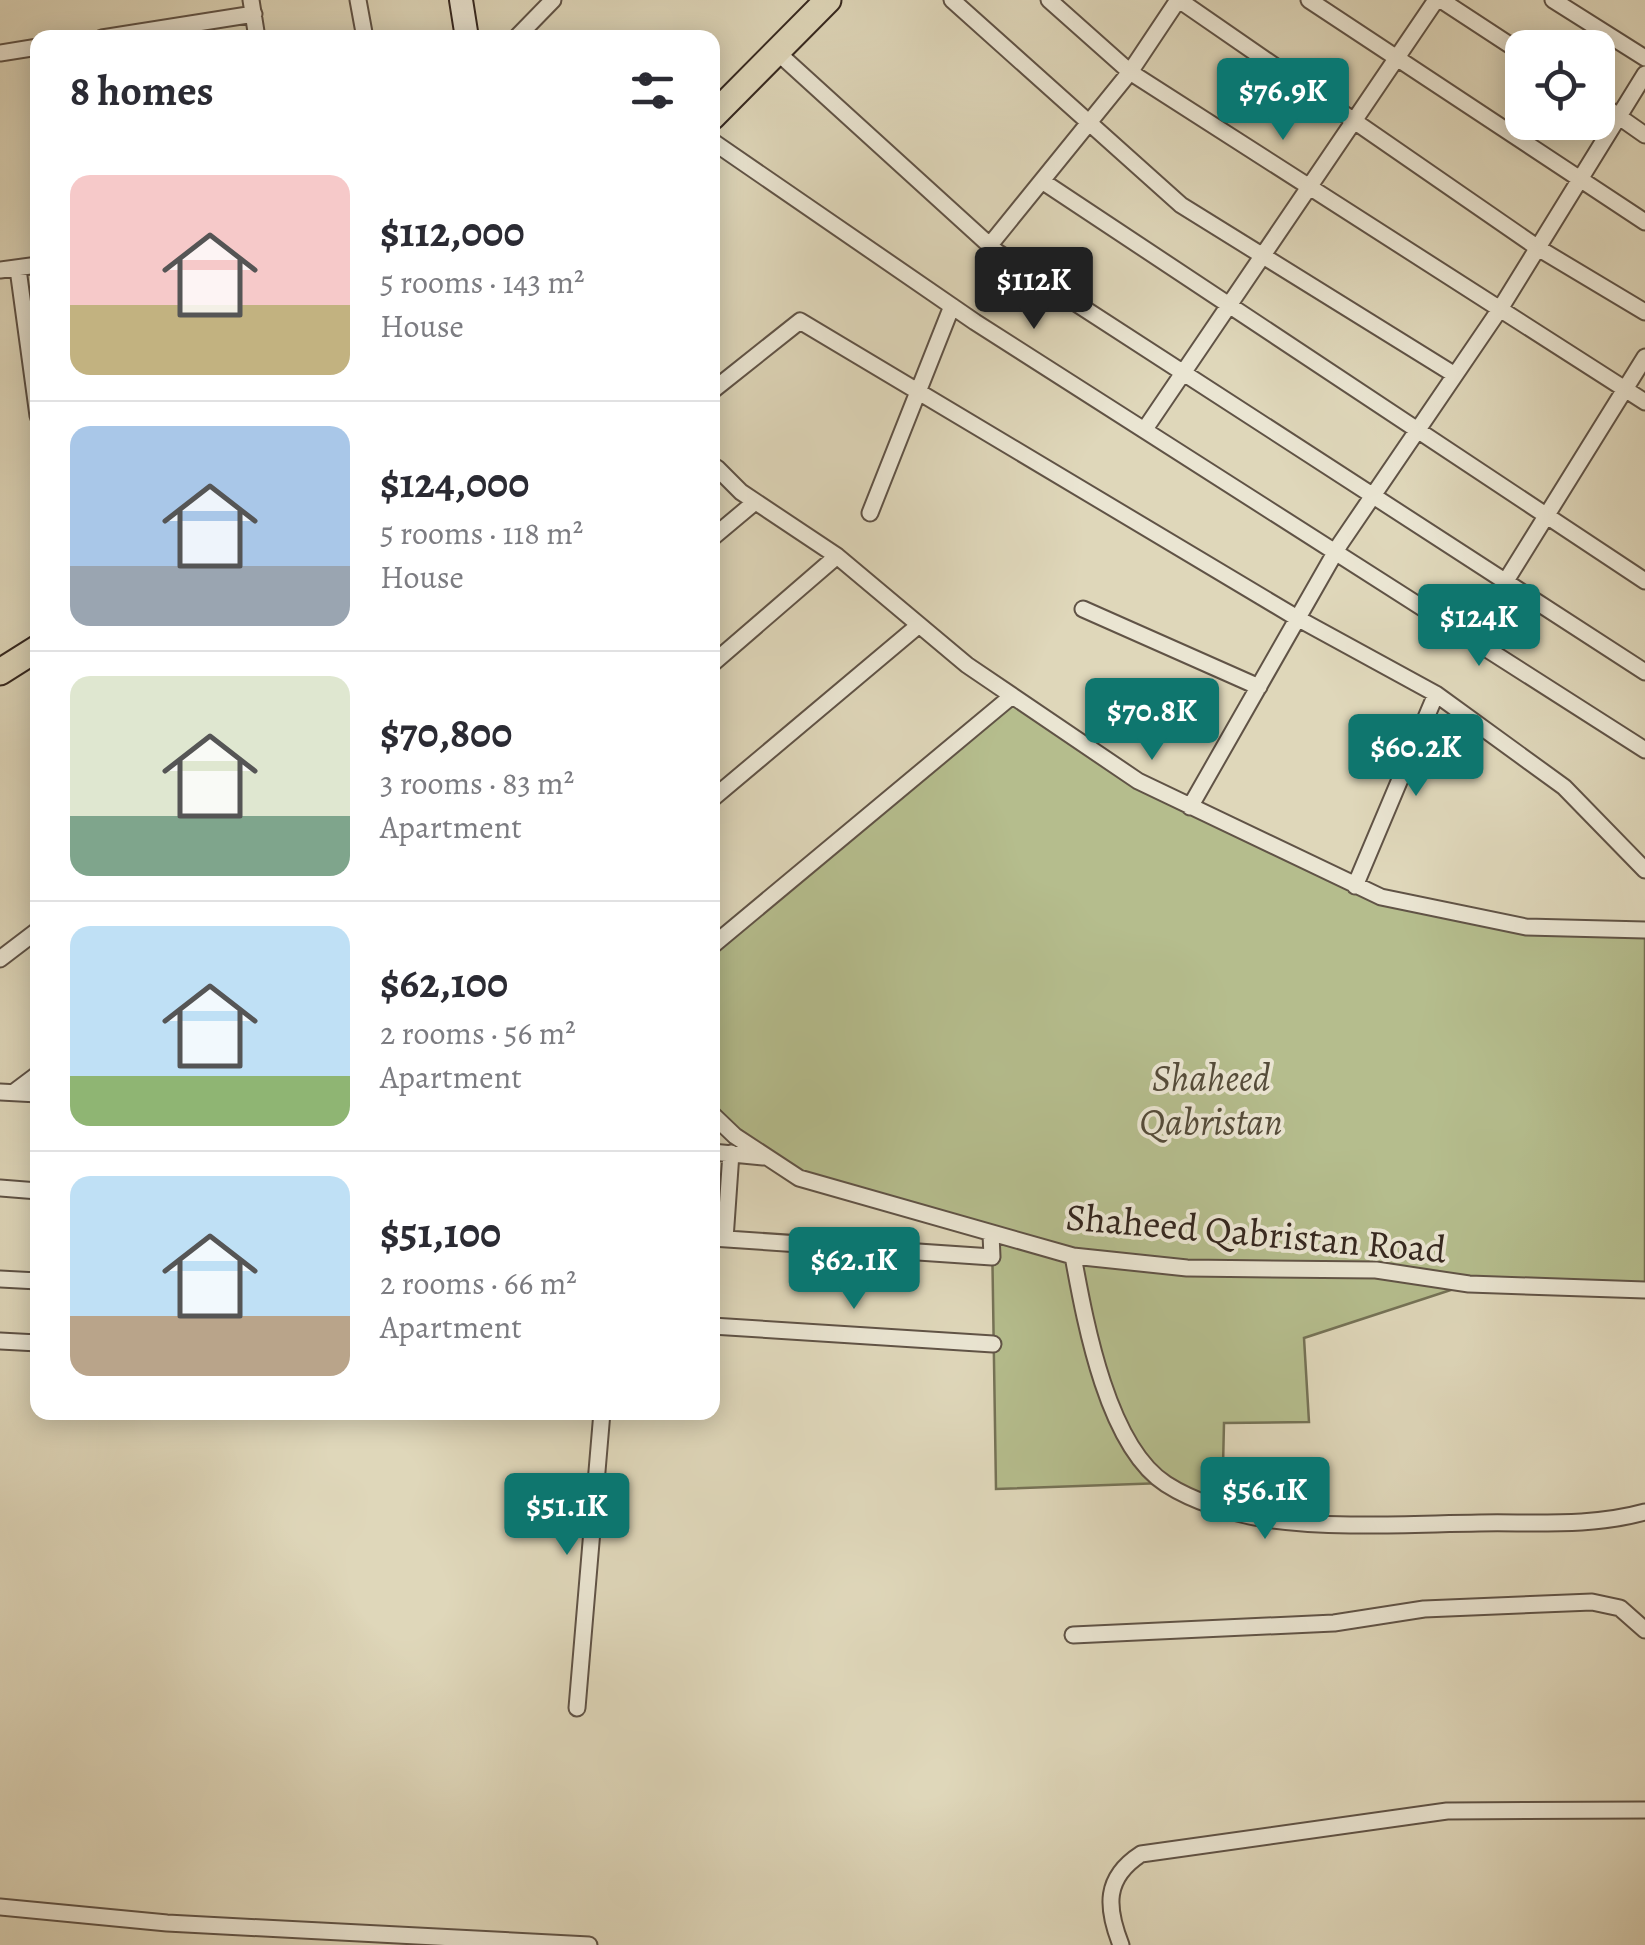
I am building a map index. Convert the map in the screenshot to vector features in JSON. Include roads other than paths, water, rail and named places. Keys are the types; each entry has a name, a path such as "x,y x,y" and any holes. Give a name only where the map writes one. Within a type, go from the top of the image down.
{"main road":[{"path":"720,109 828,0"},
{"path":"0,672 30,653"}],"street":[{"path":"358,0 364,30"},
{"path":"461,0 466,30"},
{"path":"524,30 553,0"},
{"path":"952,0 1181,205 1455,376"},
{"path":"1049,0 1130,72 1645,402"},
{"path":"990,246 1130,72 1178,0 1538,248 1645,312"},
{"path":"1309,0 1645,222"},
{"path":"1144,429 1439,0 1505,42"},
{"path":"1553,0 1645,58"},
{"path":"141,30 252,7"},
{"path":"0,53 30,49"},
{"path":"777,52 990,246 1645,672"},
{"path":"1190,807 1336,551 1500,309 1645,74"},
{"path":"1615,113 1645,135"},
{"path":"720,146 952,306 1645,750"},
{"path":"1042,181 1645,581"},
{"path":"0,270 30,267"},
{"path":"18,269 30,357"},
{"path":"870,513 915,390 952,306"},
{"path":"720,385 800,321 1298,618 1436,694 1564,787 1645,870"},
{"path":"1471,638 1504,578 1645,358"},
{"path":"720,471 756,502 837,556 918,625 1012,696 1138,781 1190,807 1381,898 1526,927 1645,930"},
{"path":"720,531 756,502"},
{"path":"720,657 837,556"},
{"path":"1083,610 1258,686"},
{"path":"720,791 918,625"},
{"path":"1355,886 1436,694"},
{"path":"720,939 1012,696"},
{"path":"0,960 30,936"},
{"path":"7,1092 30,1079"},
{"name":"Shaheed Qabristan Road","path":"720,1120 799,1178 1073,1256 1187,1268 1376,1270 1469,1284 1645,1290"},
{"path":"720,1153 768,1158"},
{"path":"720,1231 731,1154"},
{"path":"0,1188 30,1190"},
{"path":"720,1238 992,1257 991,1234"},
{"path":"1073,1256 1104,1390 1164,1483 1222,1509 1268,1520 1307,1521 1612,1521 1645,1512"},
{"path":"0,1279 30,1281"},
{"path":"720,1327 993,1344"},
{"path":"0,1341 30,1343"},
{"path":"578,1708 601,1420"},
{"path":"1073,1635 1334,1623 1424,1609 1592,1602 1620,1608 1645,1630"},
{"path":"1120,1945 1108,1900 1122,1866 1140,1854 1447,1811 1645,1810"},
{"path":"0,1906 166,1923 589,1945"}],"park label":[{"name":"Shaheed Qabristan","path":"1211,1100"}]}
